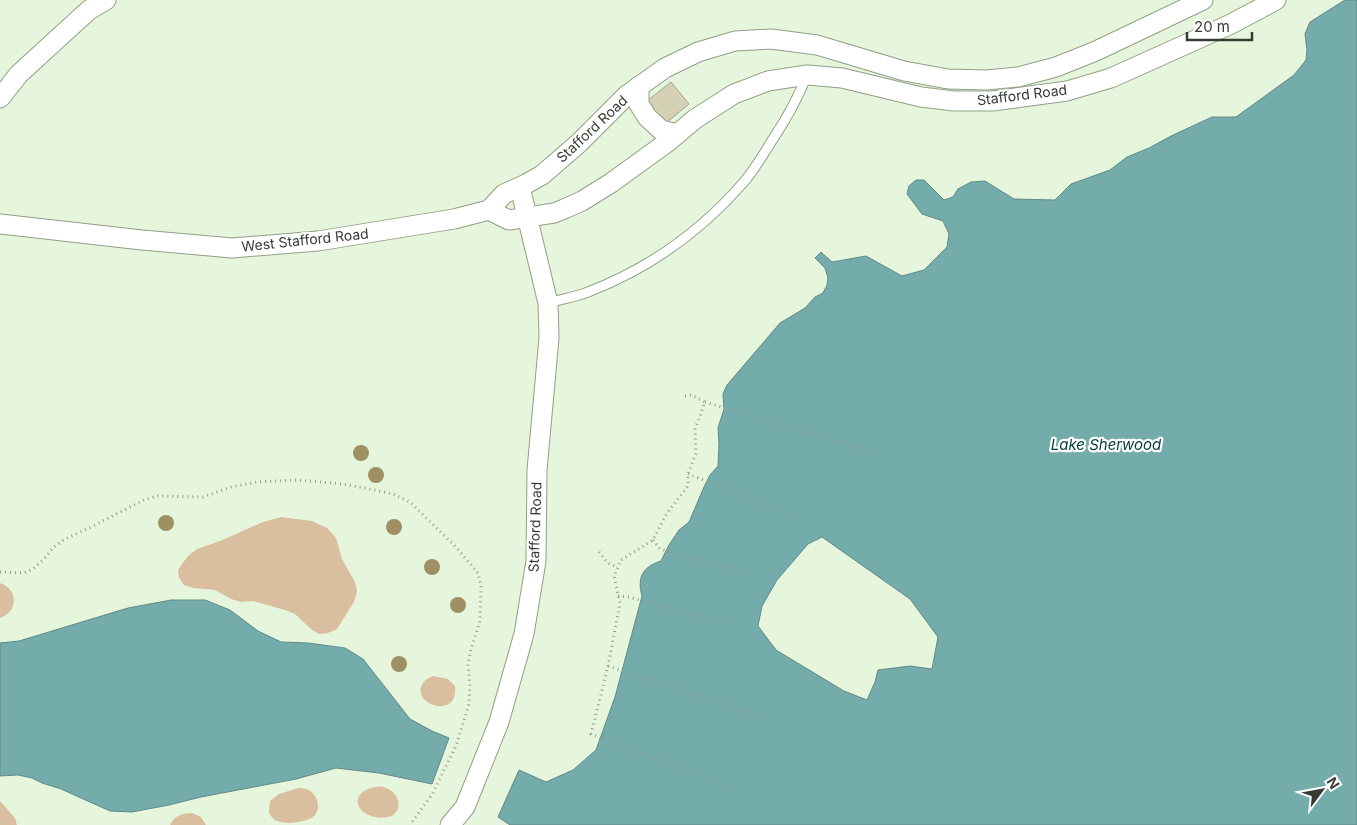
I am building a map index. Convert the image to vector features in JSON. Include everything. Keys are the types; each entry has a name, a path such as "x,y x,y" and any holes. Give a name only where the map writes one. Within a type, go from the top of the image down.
{"street":[{"path":"0,98 19,74 89,10 106,0"},
{"name":"Stafford Road","path":"1203,0 1096,51 1056,67 1018,77 986,80 948,79 904,72 817,45 771,40 735,41 698,52 665,68 627,95 579,143 542,175 504,194 489,210 510,220 554,213 582,201 619,178 695,119 734,94 768,81 807,74 842,78 921,97 954,101 993,101 1067,91 1110,78 1230,24 1276,0"},
{"name":"Stafford Road","path":"639,86 639,104 647,117 661,130 677,134"},
{"name":"Stafford Road","path":"450,825 465,806 495,731 524,634 536,562 537,470 549,338 548,302 520,187"},
{"name":"West Stafford Road","path":"0,224 232,248 318,241 454,219 489,210"}],"lane":[{"path":"548,302 587,293 636,270 676,245 708,219 744,182 758,162 798,97 807,74"}],"path":[{"path":"685,396 691,395 705,402 872,452"},
{"path":"705,402 695,429 696,453 688,474 688,486 667,513 654,540 620,560 617,567 614,576 620,603 608,666 591,734 738,791"},
{"path":"688,474 792,515"},
{"path":"0,572 24,572 33,569 54,547 65,539 144,500 158,496 203,497 232,487 257,482 298,480 342,484 375,490 393,494 410,502 456,547 478,573 481,587 480,621 468,665 470,684 469,704 456,746 432,793 410,825"},
{"path":"654,540 660,549 745,572"},
{"path":"599,552 608,563 617,567"},
{"path":"618,596 629,597 721,622"},
{"path":"608,666 763,718"}],"shaded area":[{"path":"281,517 312,521 327,528 336,538 342,559 355,582 357,591 354,602 337,629 319,634 295,614 285,610 253,601 241,602 215,590 193,588 184,585 179,578 178,570 188,556 197,549 263,522"},
{"path":"0,583 10,590 14,600 11,610 0,618"},
{"path":"433,676 448,679 455,686 454,697 450,703 443,706 435,706 423,697 421,691 423,683"},
{"path":"375,787 388,789 398,799 398,808 392,816 381,818 372,816 364,813 360,808 359,796"},
{"path":"304,788 315,796 318,808 315,815 297,822 286,823 274,820 269,813 270,801 279,794"},
{"path":"0,801 15,818 17,825 0,825"},
{"path":"192,813 201,817 206,825 170,825 179,816"}],"water":[{"name":"Lake Sherwood","path":"1345,0 1357,0 1357,825 510,825 498,817 519,770 546,782 573,770 596,750 615,697 642,596 640,584 642,574 649,566 661,561 679,530 689,522 710,475 718,466 718,428 724,409 723,394 727,385 780,323 805,308 815,297 823,293 828,278 825,268 815,258 821,252 832,262 866,256 902,276 924,270 947,247 949,234 943,221 922,214 907,194 909,186 916,180 924,180 944,200 953,197 958,189 971,182 985,181 1014,199 1055,200 1071,184 1110,170 1127,157 1212,117 1236,117 1294,75 1306,60 1305,34 1310,22","holes":["822,537 910,599 938,637 932,669 910,666 878,670 867,700 844,691 776,650 758,626 762,606 777,580 808,544"]},
{"path":"171,600 205,600 230,610 258,631 281,642 308,643 345,648 363,659 410,719 449,738 432,784 379,773 336,768 296,779 132,812 110,811 32,778 18,775 0,776 0,643 19,641 128,608"}],"building":[{"path":"671,82 689,104 665,124 647,101"}]}
